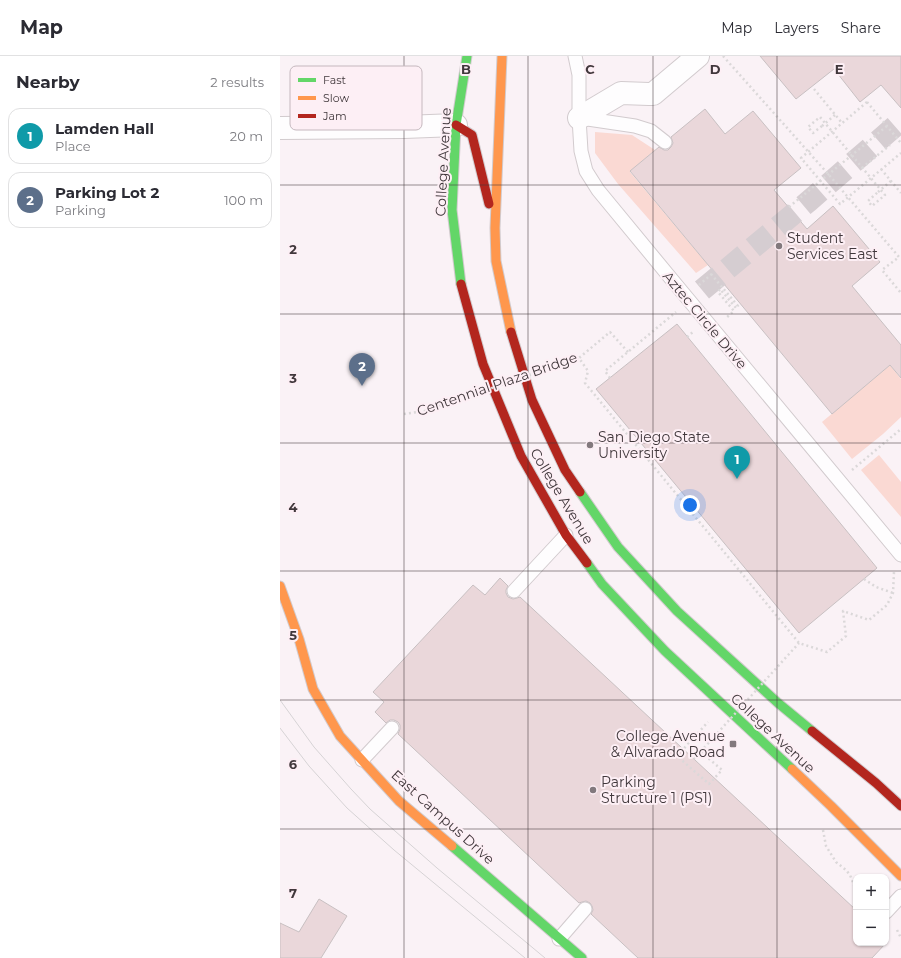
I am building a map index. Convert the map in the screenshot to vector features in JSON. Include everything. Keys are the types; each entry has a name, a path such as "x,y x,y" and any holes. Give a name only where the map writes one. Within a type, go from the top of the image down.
{"main road":[{"name":"College Avenue","path":"467,56 456,125 452,210 461,288 483,364 521,456 566,535 602,584 665,651 830,806 901,876"},
{"name":"College Avenue","path":"502,56 495,228 496,261 511,331 532,400 565,470 618,547 676,611 778,703 901,806"},
{"path":"456,125 472,134 495,228"},
{"name":"East Campus Drive","path":"280,586 299,639 313,689 340,736 399,800 582,958"}],"street":[{"path":"579,118 621,94 653,94 698,56"},
{"path":"422,126 456,125"},
{"path":"280,128 290,128"}],"lane":[{"name":"Aztec Circle Drive","path":"575,56 579,75 581,151 586,171 598,190 901,555"},
{"path":"579,118 635,126 651,131 665,142"},
{"path":"514,591 566,535"},
{"path":"362,760 392,728"},
{"path":"888,910 901,896"},
{"path":"559,939 585,909"}],"path":[{"path":"723,56 829,174 899,257 882,270 901,293"},
{"path":"814,89 842,123"},
{"path":"901,143 867,102 801,158 840,204 901,153"},
{"path":"835,114 822,126 813,133 808,127 820,117 852,155 862,168 885,195 872,206 868,201 878,192 891,181"},
{"path":"789,207 886,126"},
{"path":"862,168 890,144"},
{"path":"881,169 901,193"},
{"path":"702,282 712,273 738,306 736,308 720,289 718,292 734,311 726,318"},
{"path":"610,378 605,371 677,312"},
{"name":"Centennial Plaza Bridge","path":"404,414 425,411 579,358 610,332 628,352"},
{"path":"687,337 693,332"},
{"path":"579,358 588,371 586,383 799,643 827,652 846,636 843,611 869,620 887,605 893,593 894,572"},
{"path":"858,465 901,430"},
{"path":"864,579 876,587 893,593"},
{"path":"694,759 799,643"},
{"path":"701,752 722,770 710,784 677,756 709,721"},
{"path":"714,726 720,732"},
{"path":"823,828 826,846 836,862 850,875 853,882"},
{"path":"897,930 901,938"}],"shaded area":[{"path":"595,132 632,135 655,150 630,172 708,265 696,273 618,184 595,153"},
{"path":"890,365 901,379 901,417 852,459 822,422"},
{"path":"879,455 901,482 901,517 861,470"}],"building":[{"path":"760,56 901,56 901,108 881,85 860,102 834,69 796,99"},
{"name":"Student Services East","path":"705,109 725,134 753,111 801,168 774,190 807,229 833,206 880,262 852,286 901,345 901,378 890,365 832,414 630,171 659,147 664,150 668,150 673,143 671,137"},
{"path":"677,324 877,568 799,633 596,389"},
{"name":"Parking Structure 1 (PS1)","path":"500,578 508,586 506,593 508,597 513,599 520,597 853,907 853,946 883,946 872,958 638,958 591,914 593,910 590,903 586,901 579,903 398,734 400,725 398,722 390,720 386,723 375,712 384,702 373,692 473,585 485,595"},
{"path":"319,899 347,916 321,958 280,958 280,923 299,932"}],"tunnel":[{"path":"702,290 809,201 901,121"}],"tram line":[{"path":"280,700 314,747 370,809 437,868 545,958"},
{"path":"280,728 309,766 347,808 394,850 525,958"}],"traffic: fast":[{"path":"461,284 452,210 456,125 467,56"},
{"path":"580,492 618,547 677,611 778,703 812,731"},
{"path":"587,563 602,584 665,651 792,769"},
{"path":"452,846 582,958"}],"traffic: slow":[{"path":"502,56 495,228 496,261 511,332"},
{"path":"280,586 299,639 313,689 340,736 399,801 452,846"},
{"path":"792,769 901,876"}],"traffic: jam":[{"path":"456,125 472,135 489,204"},
{"path":"461,284 483,364 521,456 566,535 587,563"},
{"path":"511,332 532,400 565,470 580,492"},
{"path":"812,731 876,783 901,806"}],"place":[{"name":"Student Services East","path":"779,246"},
{"name":"Parking Lot 2","path":"362,386"},
{"name":"San Diego State University","path":"590,445"},
{"name":"Lamden Hall","path":"737,479"},
{"name":"College Avenue & Alvarado Road","path":"733,744"},
{"name":"Parking Structure 1 (PS1)","path":"593,790"}]}
